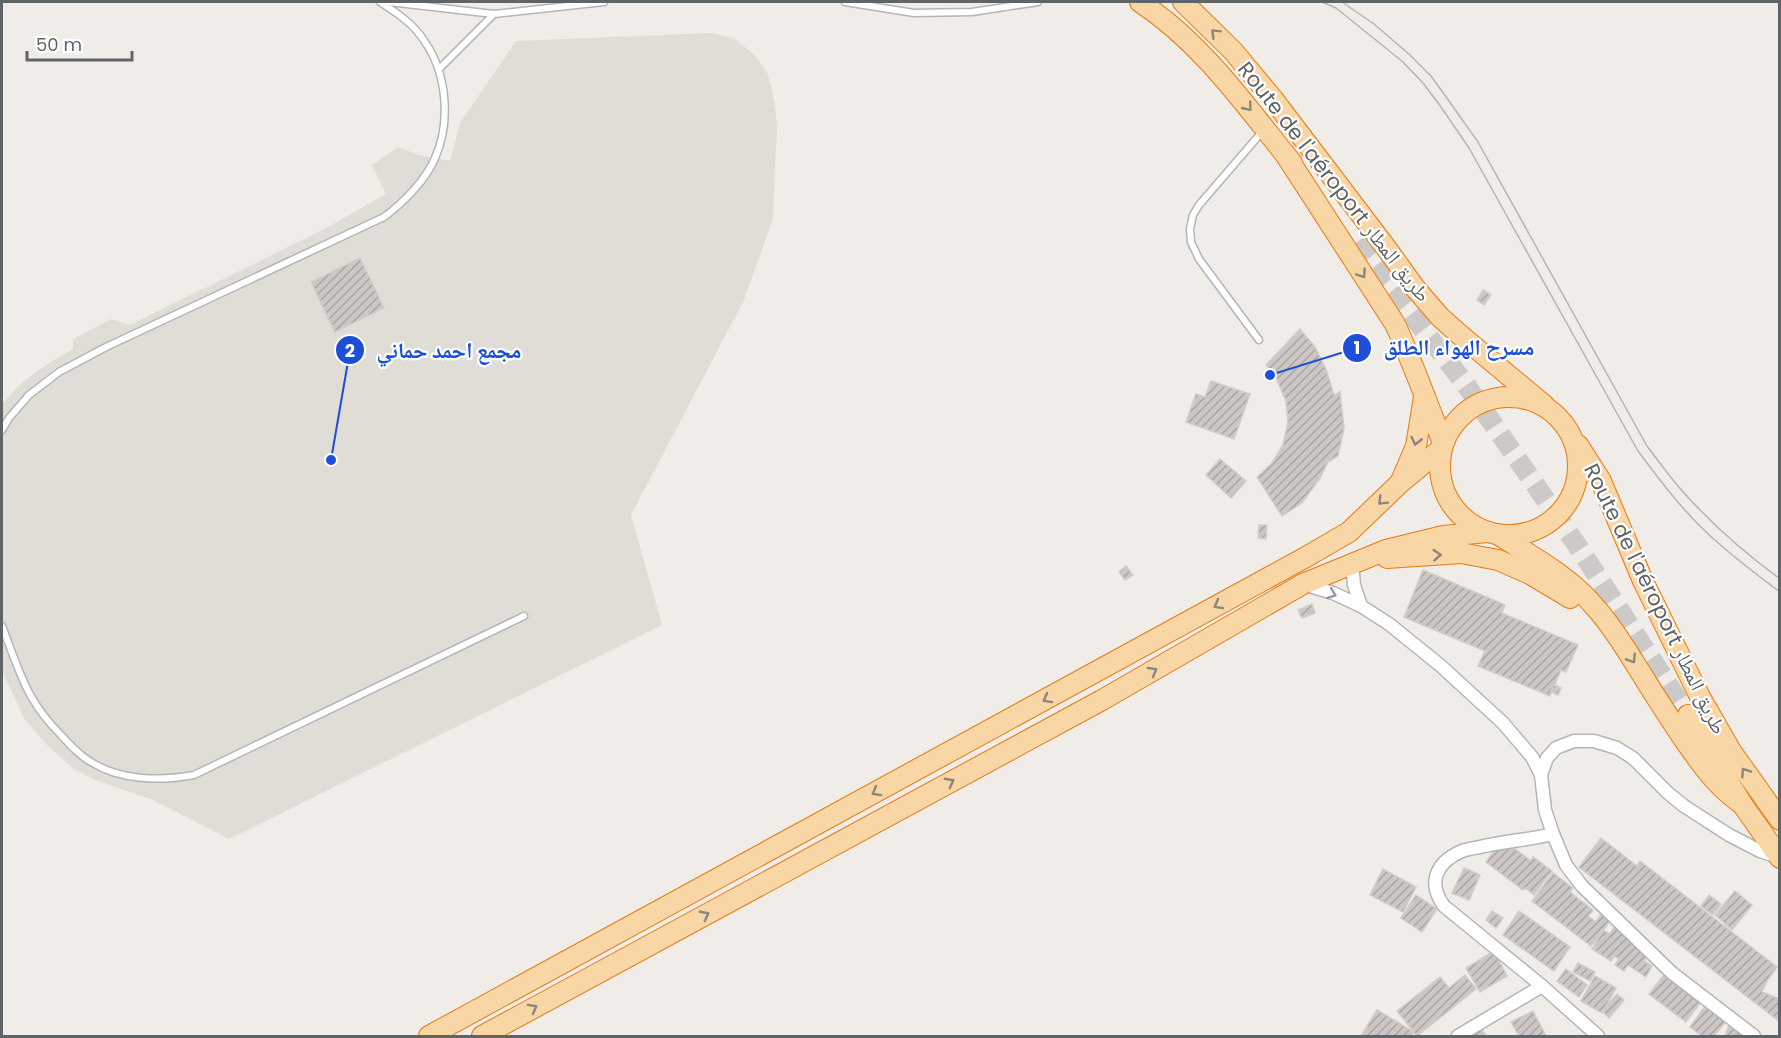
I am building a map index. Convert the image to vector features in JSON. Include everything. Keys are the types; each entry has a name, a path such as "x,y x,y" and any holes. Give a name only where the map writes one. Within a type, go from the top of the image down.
{"highway":[{"name":"Route de l'aéroport طريق المطار","path":"1140,2 1194,48 1234,90 1356,243"},
{"name":"Route de l'aéroport طريق المطار","path":"1182,2 1233,51 1266,91 1415,288 1440,317 1544,405"},
{"path":"1285,154 1395,324 1409,353 1442,446"},
{"path":"482,1036 1102,700 1303,584 1386,550 1410,543 1443,536 1493,534 1520,535 1540,528 1557,516 1570,499 1578,479 1579,458 1573,438 1561,419 1544,405 1525,398 1505,396 1485,400 1467,410 1452,425 1442,446 1439,469 1443,490 1454,508 1468,523 1493,534 1550,568 1576,588 1594,606 1617,636 1685,741 1710,775 1723,790 1742,804"},
{"path":"1400,483 1416,446 1424,397"},
{"name":"Route de l'aéroport طريق المطار","path":"1573,438 1601,481 1643,581 1700,697 1731,752 1779,820"},
{"path":"429,1036 1349,532 1442,446"},
{"path":"1355,562 1461,553 1498,560 1530,574 1567,595 1617,636"},
{"name":"Route de l'aéroport طريق المطار","path":"1688,715 1742,804 1779,857"}],"street":[{"path":"1355,562 1354,585 1361,606"},
{"path":"1303,584 1333,593 1361,606 1389,624 1441,666 1503,723 1532,757 1541,775 1545,810 1553,834 1566,865 1582,886 1672,973 1754,1036"},
{"path":"1541,775 1547,758 1556,748 1574,741 1594,741 1617,748 1633,758 1684,806 1729,835 1760,851 1779,857"},
{"path":"1553,834 1527,840 1502,841 1462,851 1449,859 1440,869 1434,888 1444,906 1542,986 1598,1036"},
{"path":"1458,1036 1542,986"}],"lane":[{"path":"2,430 9,418 30,395 59,372 106,346 384,217 402,204 435,159 443,129 445,102 439,69 425,41 403,17 380,2"},
{"path":"389,2 494,14 604,2"},
{"path":"845,2 914,13 972,12 1038,2"},
{"path":"439,69 494,14"},
{"path":"1259,340 1199,260 1191,242 1190,229 1193,215 1199,205 1266,129"},
{"path":"2,626 32,698 50,724 77,752 92,763 117,773 142,778 174,779 194,775 524,616"}],"shaded area":[{"path":"711,33 733,38 753,53 767,72 773,93 777,124 773,219 744,300 631,515 662,625 229,839 153,800 93,779 74,769 48,746 25,720 2,671 2,404 38,370 73,349 73,339 111,319 130,325 326,228 386,194 372,165 398,147 419,155 450,161 460,123 516,41"}],"building":[{"path":"360,258 384,308 335,332 311,282"},
{"path":"1483,290 1491,295 1484,305 1477,300"},
{"path":"1300,329 1315,347 1326,369 1334,395 1340,392 1344,428 1338,456 1328,462 1320,478 1302,503 1282,516 1257,477 1272,463 1283,445 1288,422 1286,401 1276,378 1266,365"},
{"path":"1211,381 1250,394 1234,439 1186,422 1196,394 1205,397"},
{"path":"1220,459 1246,481 1231,498 1206,475"},
{"path":"1259,525 1267,525 1266,539 1258,538"},
{"path":"1126,566 1133,575 1125,580 1119,572"},
{"path":"1423,570 1505,605 1502,613 1578,645 1566,672 1561,670 1550,696 1478,666 1485,651 1404,617"},
{"path":"1312,604 1315,613 1302,618 1298,610"},
{"path":"1554,685 1561,688 1558,695 1551,692"},
{"path":"1601,838 1637,866 1640,861 1777,967 1762,992 1780,999 1780,1022 1579,867"},
{"path":"1502,839 1531,861 1533,857 1552,871 1534,895 1525,888 1523,890 1486,862"},
{"path":"1464,868 1480,875 1469,900 1452,893"},
{"path":"1383,869 1416,887 1403,912 1370,895"},
{"path":"1553,873 1573,888 1570,892 1593,910 1588,916 1596,922 1601,914 1610,921 1591,946 1532,901"},
{"path":"1735,891 1752,905 1732,930 1715,915"},
{"path":"1416,895 1437,909 1422,932 1401,918"},
{"path":"1709,895 1721,904 1713,915 1701,906"},
{"path":"1492,911 1503,918 1496,928 1486,920"},
{"path":"1519,911 1570,947 1554,971 1503,935"},
{"path":"1615,926 1651,951 1644,961 1652,966 1646,977 1628,965 1624,971 1615,965 1619,959 1614,956 1611,961 1592,949 1603,930 1610,934"},
{"path":"1494,951 1507,976 1480,992 1466,968"},
{"path":"1578,963 1595,972 1590,981 1573,972"},
{"path":"1566,969 1587,985 1579,997 1557,981"},
{"path":"1667,971 1703,999 1686,1022 1649,994"},
{"path":"1465,975 1476,989 1417,1036 1397,1011 1440,977 1449,988"},
{"path":"1595,976 1616,988 1602,1013 1581,1001"},
{"path":"1617,994 1624,1000 1609,1018 1602,1011"},
{"path":"1706,1005 1727,1020 1714,1036 1702,1036 1690,1027"},
{"path":"1377,1010 1414,1032 1411,1036 1361,1036"},
{"path":"1533,1011 1546,1036 1519,1036 1511,1022"},
{"path":"1729,1025 1748,1033 1747,1036 1725,1036"},
{"path":"1481,1028 1486,1036 1468,1036"}],"tunnel":[{"path":"1356,243 1466,385 1577,545 1688,715"}],"tram line":[{"path":"1322,2 1336,8 1403,62 1423,83 1469,148 1638,451 1678,502 1704,530 1780,592"},
{"path":"1342,2 1374,24 1431,76 1478,142 1647,446 1701,511 1780,579"}],"place":[{"name":"مسرح الهواء الطلق","path":"1270,375"},
{"name":"مجمع احمد حماني","path":"331,460"}]}
